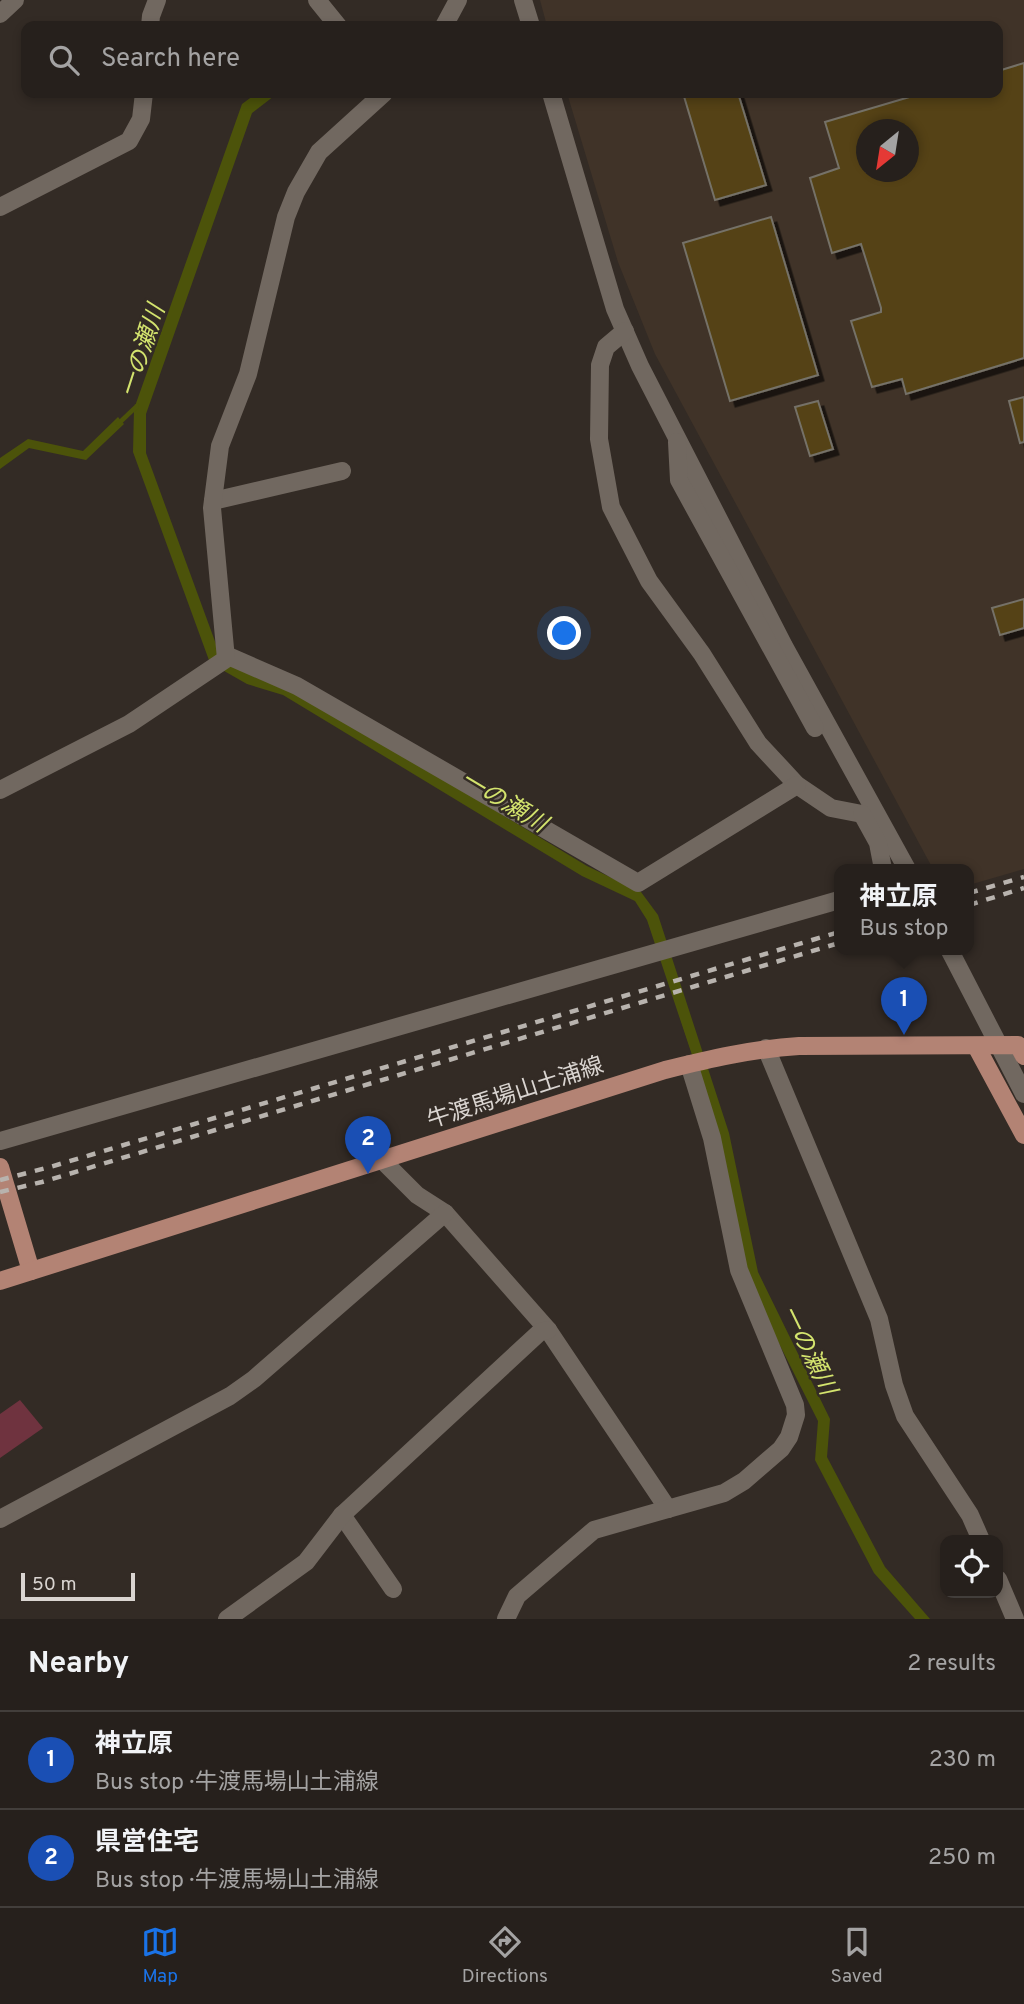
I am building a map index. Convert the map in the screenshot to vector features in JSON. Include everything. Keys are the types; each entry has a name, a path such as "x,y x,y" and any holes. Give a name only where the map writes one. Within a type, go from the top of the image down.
{"main road":[{"name":"牛渡馬場山土浦線","path":"0,1281 724,1055 766,1048 976,1045 1022,1049"},
{"path":"976,1045 1024,1135"},
{"path":"0,1167 31,1271"}],"street":[{"path":"150,21 157,0"},
{"path":"317,0 333,21"},
{"path":"447,21 458,0"},
{"path":"523,0 529,21"},
{"path":"0,207 129,141 141,119 143,98"},
{"path":"0,790 132,722 226,659 213,501 220,446 248,374 282,231 296,192 319,152 378,98"},
{"path":"552,98 615,309 640,366 784,646 904,864"},
{"path":"625,331 606,347 600,365 598,439 611,507 649,581 702,654 758,743 797,785 831,808 862,814"},
{"path":"677,434 679,480 878,844 882,864"},
{"path":"213,501 342,471"},
{"path":"226,654 297,686 638,883 797,785"},
{"path":"0,1141 834,901"},
{"path":"952,955 1024,1094"},
{"path":"766,1048 879,1319 894,1385 905,1416 970,1515 979,1535"},
{"path":"506,1619 517,1596 594,1530 724,1493 744,1481 781,1449 789,1437 796,1415 795,1405 739,1270 712,1138 689,1064"},
{"path":"383,1161 417,1195 444,1213 548,1330 668,1509"},
{"path":"0,1519 230,1396 254,1380 444,1213"},
{"path":"227,1619 306,1562 342,1515 540,1332 548,1330"},
{"path":"342,1515 393,1589"},
{"path":"1003,1590 1016,1619"}],"shaded area":[{"path":"540,0 1024,0 1024,869 974,884 974,864 930,864 655,354 618,262 569,98 1003,98 1003,21 546,21"},
{"path":"250,98 272,98 252,113 146,414 146,453 220,655 287,685 587,866 641,892 658,915 729,1133 758,1272 830,1419 827,1457 885,1567 930,1619 915,1619 874,1573 815,1460 818,1421 745,1276 698,1073 647,920 635,901 582,876 283,695 247,684 210,663 133,452 134,409 242,104"},
{"path":"118,417 124,424 86,460 29,448 0,469 0,458 28,439 83,451"},
{"path":"20,1400 43,1428 0,1458 0,1414"}],"building":[{"path":"1024,63 1024,358 906,394 902,379 872,387 851,321 881,312 881,308 861,244 832,253 810,178 839,168 825,122 906,98 1003,98 1003,69"},
{"path":"684,98 740,98 766,185 715,200"},
{"path":"771,217 818,375 730,401 683,243"},
{"path":"1024,397 1024,442 1020,443 1009,401"},
{"path":"818,401 833,449 810,456 795,407"},
{"path":"1024,599 1024,628 1000,635 992,608"}],"waterway":[{"name":"一の瀬川","path":"118,424 137,406"}],"railway":[{"path":"974,892 1024,877"},
{"path":"974,903 1024,888"},
{"path":"0,1180 834,933"},
{"path":"0,1192 42,1182 834,944"}],"place":[{"name":"神立原","path":"904,1035"},
{"name":"県営住宅","path":"368,1174"}]}
